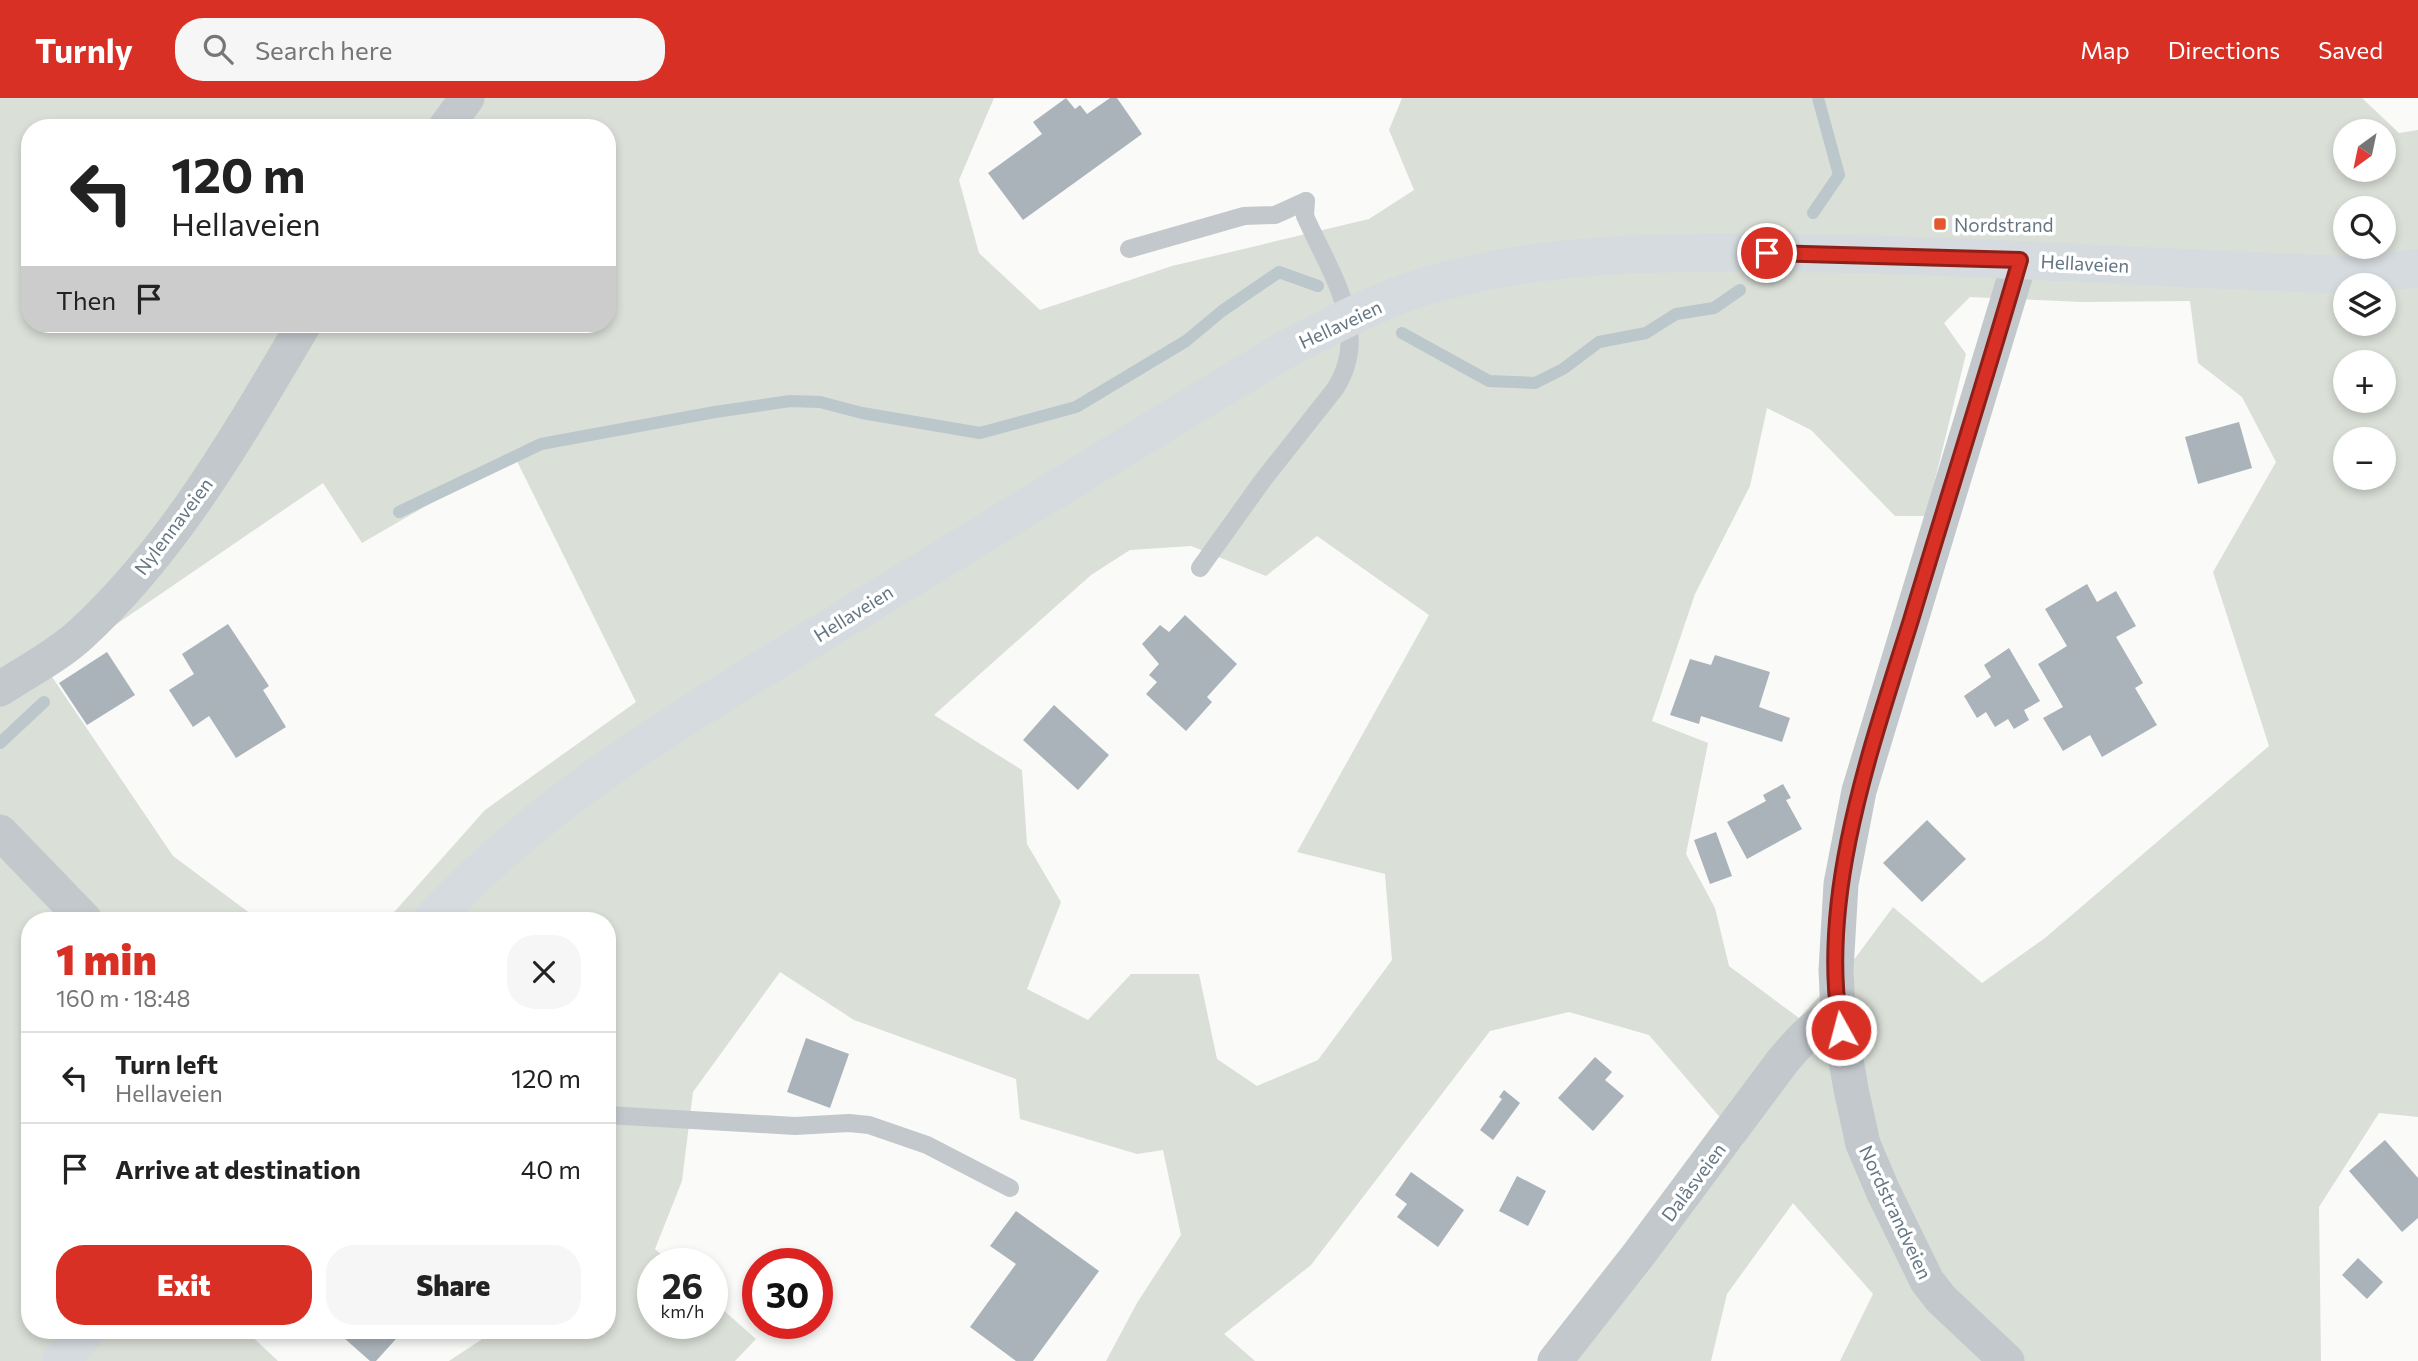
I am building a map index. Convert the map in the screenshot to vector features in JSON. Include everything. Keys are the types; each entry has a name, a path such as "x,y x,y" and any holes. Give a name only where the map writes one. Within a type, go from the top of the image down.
{"main road":[{"name":"Hellaveien","path":"440,912 508,845 608,767 1106,458 1289,348 1350,317 1422,288 1489,271 1563,259 1698,252 1821,253 2362,275 2418,268"},
{"path":"61,1361 79,1339"}],"street":[{"path":"451,119 467,98"},
{"name":"Nordstrandveien","path":"2007,1361 1941,1300 1927,1281 1883,1191 1863,1144 1838,1013 1836,970 1841,884 1859,791 2020,260"},
{"name":"Nylennaveien","path":"0,689 78,637 125,589 178,524 230,447 299,333"},
{"path":"0,832 77,912"},
{"name":"Dalåsveien","path":"1555,1361 1639,1254 1782,1062 1808,1032 1838,1013"}],"lane":[{"path":"1129,249 1244,216 1275,215 1306,201 1305,216 1350,317 1351,349 1342,378 1263,480 1200,568"},
{"path":"616,1116 795,1126 849,1123 869,1125 927,1145 1010,1188"}],"shaded area":[{"path":"0,98 994,98 959,180 979,253 1040,310 1172,266 1369,219 1414,190 1389,130 1402,98 2362,98 2384,119 2333,119 2333,182 2396,182 2396,130 2399,133 2418,130 2418,1117 2379,1113 2319,1207 2321,1361 1840,1361 1873,1294 1793,1203 1727,1294 1711,1361 1575,1361 1743,1144 1649,1035 1569,1012 1490,1031 1311,1265 1224,1334 1255,1361 1106,1361 1137,1303 1181,1235 1163,1150 1137,1154 1020,1119 1016,1079 854,1020 780,972 693,1092 682,1181 655,1248 637,1248 637,1339 728,1339 728,1314 742,1327 742,1339 756,1339 735,1361 449,1361 482,1339 616,1339 616,912 394,912 485,810 636,702 514,455 362,543 323,483 48,671 173,856 248,912 21,912 21,1339 255,1339 278,1361 0,1361","holes":["1970,297 2082,302 2190,301 2198,363 2242,397 2276,462 2213,572 2269,746 2045,938 1982,983 1893,907 1856,957 1799,1018 1729,966 1715,908 1686,854 1708,743 1652,721 1695,594 1750,486 1767,408 1811,430 1895,516 1926,516 1966,354 1944,323","1317,536 1429,615 1297,852 1385,874 1392,960 1318,1060 1257,1086 1217,1059 1199,974 1131,974 1088,1020 1027,989 1061,902 1027,844 1022,770 934,715 1091,575 1130,550 1191,546 1266,576"]}],"building":[{"path":"1066,98 1075,109 1080,105 1087,114 1110,98 1117,98 1142,134 1023,220 988,173 1042,134 1033,122"},
{"path":"2239,422 2252,468 2198,484 2185,437"},
{"path":"2087,584 2097,602 2116,591 2136,626 2116,637 2143,683 2135,688 2157,725 2102,757 2090,735 2063,751 2043,718 2063,707 2038,664 2067,646 2045,609"},
{"path":"1185,615 1237,664 1207,697 1212,702 1186,731 1146,694 1157,682 1149,675 1159,664 1142,644 1160,625 1169,632"},
{"path":"228,624 269,686 263,690 286,727 236,758 209,716 193,727 169,690 194,674 182,654"},
{"path":"2009,648 2040,701 2024,710 2029,720 2014,729 2008,719 1995,727 1986,712 1977,718 1964,696 1991,677 1984,665"},
{"path":"107,652 135,695 87,725 59,683"},
{"path":"1715,655 1770,672 1759,707 1790,718 1782,742 1701,716 1699,724 1670,715 1690,659 1711,665"},
{"path":"1054,705 1109,755 1078,790 1023,740"},
{"path":"1783,784 1791,798 1786,800 1802,829 1747,859 1727,822 1766,801 1763,795"},
{"path":"1927,820 1966,859 1922,902 1883,863"},
{"path":"1716,832 1732,876 1710,884 1694,840"},
{"path":"806,1038 849,1054 830,1108 787,1092"},
{"path":"1595,1057 1612,1072 1605,1080 1624,1096 1593,1131 1558,1098"},
{"path":"1504,1090 1520,1103 1493,1140 1480,1130 1502,1099 1499,1097"},
{"path":"2385,1140 2418,1178 2418,1218 2402,1232 2349,1171"},
{"path":"1411,1172 1464,1210 1438,1247 1397,1217 1407,1204 1395,1195"},
{"path":"1517,1176 1546,1191 1528,1226 1499,1211"},
{"path":"1016,1211 1099,1271 1033,1361 1016,1361 970,1327 1016,1264 990,1246"},
{"path":"2358,1258 2383,1282 2367,1299 2342,1275"},
{"path":"345,1339 396,1339 376,1361 370,1361"}],"waterway":[{"path":"1813,213 1839,175 1818,98"},
{"path":"399,512 541,444 790,401 820,402 862,413 980,433 1076,407 1186,341 1222,311 1279,272 1318,286"},
{"path":"1402,333 1489,381 1535,383 1563,369 1599,342 1646,333 1676,314 1714,308 1740,290"},
{"path":"0,743 44,702"}],"place":[{"name":"Nordstrand","path":"1940,224"}],"route":[{"path":"1767,253 2020,260 1859,791 1841,884 1836,970 1841,1030"}]}
